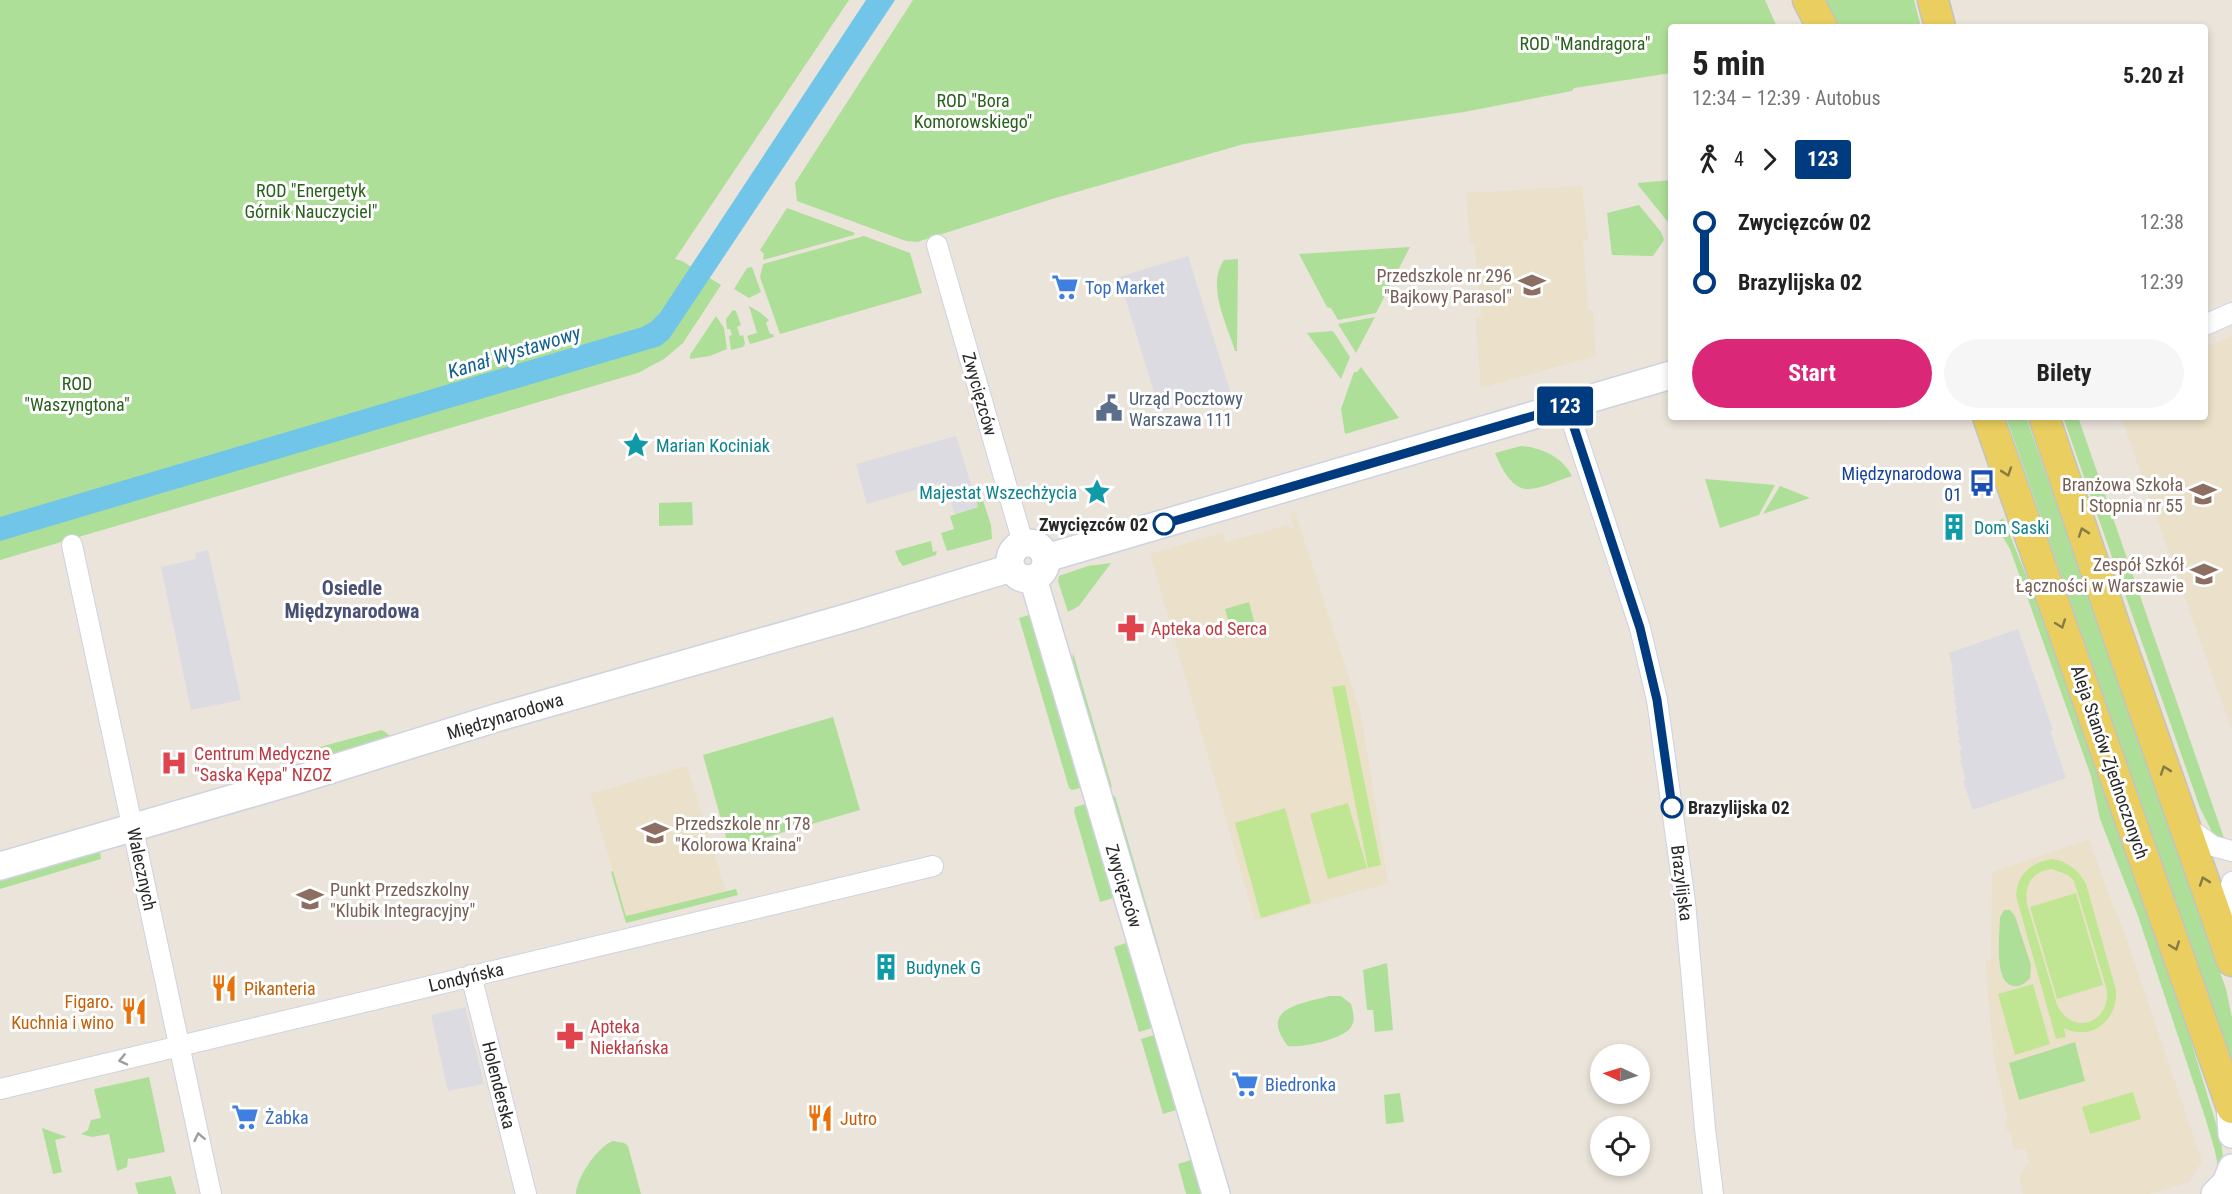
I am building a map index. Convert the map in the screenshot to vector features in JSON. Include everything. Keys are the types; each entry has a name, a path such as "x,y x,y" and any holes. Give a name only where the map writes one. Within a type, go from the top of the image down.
{"main road":[{"path":"1808,0 1820,24"},
{"path":"1933,0 1939,24"},
{"name":"Aleja Stanów Zjednoczonych","path":"1989,420 2231,1105"},
{"path":"2045,420 2228,949"}],"street":[{"name":"Zwycięzców","path":"937,245 1023,543"},
{"path":"2208,324 2232,314"},
{"name":"Międzynarodowa","path":"0,866 311,775 505,715 1030,568 1668,376"},
{"name":"Brazylijska","path":"1567,406 1640,628 1657,700 1685,902 1713,1194"},
{"path":"1023,543 1013,550 1010,562 1030,568"},
{"name":"Walecznych","path":"72,545 211,1194"},
{"name":"Zwycięzców","path":"1030,568 1216,1194"},
{"path":"2184,825 2213,846 2232,851"},
{"name":"Londyńska","path":"0,1089 933,866"},
{"path":"2228,949 2226,903 2232,882"},
{"name":"Holenderska","path":"471,975 526,1194"},
{"path":"2231,1105 2232,1134"},
{"path":"2215,1194 2226,1183 2232,1168"}],"shaded area":[{"name":"Przedszkole nr 296 \"Bajkowy Parasol\"","path":"1582,186 1588,240 1583,240 1588,310 1593,310 1596,356 1481,388 1475,318 1481,317 1480,303 1474,243 1470,243 1466,193"},
{"path":"1188,256 1230,391 1160,412 1119,277"},
{"name":"Zespół Szkół Łączności w Warszawie","path":"2232,336 2232,731 2122,420 2208,420 2208,346"},
{"path":"956,436 978,507 955,514 950,499 945,501 939,483 867,504 856,464"},
{"path":"1295,512 1361,714 1388,883 1255,921 1150,554 1222,533 1226,542 1288,525 1290,528 1294,527 1290,513"},
{"path":"208,550 241,700 191,710 161,567 196,559 195,553"},
{"path":"2018,629 2053,730 2050,731 2066,778 1973,810 1963,781 1966,779 1960,760 1962,759 1959,750 1962,749 1958,740 1960,739 1957,730 1959,729 1956,720 1958,719 1955,710 1957,709 1951,671 1953,670 1949,653"},
{"name":"Przedszkole nr 178 \"Kolorowa Kraina\"","path":"687,766 726,892 626,916 590,794"},
{"path":"2089,839 2119,917 2202,1161 2189,1182 2150,1194 2023,1194 2019,1179 2029,1163 2025,1148 2014,1150 2010,1131 2007,1131 2005,1121 2008,1120 1994,1060 1985,961 1991,959 1992,872"},
{"path":"465,1007 484,1084 448,1091 431,1015"}],"green space":[{"name":"ROD \"Energetyk Górnik Nauczyciel\"","path":"0,0 849,0 675,259 721,285 683,343 664,359 638,373 0,560"},
{"name":"ROD \"Bora Komorowskiego\"","path":"913,0 1765,0 1776,24 1668,24 1668,73 1574,88 1572,91 1464,112 1244,144 1052,199 917,242 906,241 797,201 795,183"},
{"path":"1824,0 1914,0 1920,24 1836,24"},
{"path":"1668,180 1668,222 1638,185 1638,183"},
{"path":"1639,205 1661,232 1664,240 1653,256 1612,255 1607,213"},
{"path":"787,208 855,233 763,260 764,254 760,250"},
{"path":"864,236 910,253 922,293 780,334 760,277 763,264"},
{"path":"1410,247 1376,313 1338,320 1331,308 1327,307 1299,254"},
{"path":"1238,259 1237,351 1235,351 1223,317 1217,293 1217,281 1224,260"},
{"path":"752,267 761,292 749,298 734,289 747,268"},
{"path":"749,306 769,320 766,323 770,334 774,337 750,344 747,336 757,333"},
{"path":"733,310 736,311 741,325 737,327 740,336 743,335 745,344 743,347 731,350 729,336 732,335 730,329 727,329 726,319"},
{"path":"716,316 724,328 727,349 710,356 690,359 690,355"},
{"path":"1375,317 1356,353 1338,324"},
{"path":"1333,331 1350,357 1341,379 1307,333"},
{"path":"1361,367 1399,418 1345,434 1341,409 1354,372"},
{"path":"2007,420 2027,420 2226,989 2232,1018 2232,1064"},
{"path":"2064,420 2079,420 2226,844 2212,832 2200,808"},
{"path":"1521,446 1536,448 1557,458 1572,476 1546,486 1530,489 1518,486 1508,477 1495,453"},
{"path":"1705,479 1775,485 1759,515 1720,528"},
{"path":"1780,486 1810,498 1763,514"},
{"path":"979,488 991,525 992,539 947,551 941,533 954,529 950,516 978,507 973,490"},
{"path":"692,502 693,525 659,526 659,503"},
{"path":"2003,518 2058,654 2177,995 2221,1140 2224,1166 2220,1177 2206,1120 2138,916 2100,819 2091,776 2010,549 2001,534 1998,522"},
{"path":"931,541 933,552 937,551 936,555 903,566 899,561 895,551"},
{"path":"1111,563 1079,606 1068,612 1058,581 1059,576 1088,566"},
{"path":"1249,602 1254,621 1247,630 1232,634 1225,609"},
{"path":"1029,615 1080,788 1072,790 1069,788 1019,618"},
{"path":"1073,653 1112,787 1107,789 1072,664"},
{"path":"1345,685 1381,865 1368,868 1332,687"},
{"path":"833,717 860,810 729,848 703,755"},
{"path":"382,730 392,737 305,762 302,752"},
{"path":"1115,796 1160,952 1154,947 1110,797"},
{"path":"1348,803 1367,868 1328,879 1310,814"},
{"path":"1086,804 1113,898 1100,902 1074,811 1075,807"},
{"path":"1285,808 1311,903 1261,918 1235,823"},
{"path":"100,852 101,859 0,889 0,881"},
{"path":"2059,860 2068,865 2080,875 2086,884 2116,990 2113,1011 2101,1026 2084,1032 2074,1032 2064,1028 2066,1037 2056,1039 2016,896 2022,875 2032,866 2045,861","holes":["2052,869 2068,875 2074,881 2107,990 2103,1011 2089,1022 2072,1021 2057,1005 2027,904 2027,890 2031,880 2040,872"]},
{"path":"613,871 626,916 736,889 738,895 626,923 611,872"},
{"path":"2076,893 2103,985 2057,999 2030,907"},
{"path":"2004,910 2010,910 2015,916 2031,965 2030,978 2018,986 2007,983 2000,967 2000,917"},
{"path":"1126,943 1152,1028 1139,1032 1114,947"},
{"path":"1387,963 1393,1030 1375,1032 1373,1010 1367,1010 1363,970"},
{"path":"2033,984 2050,1044 2015,1055 1998,994"},
{"path":"1329,996 1341,996 1351,1004 1354,1019 1351,1027 1340,1035 1322,1042 1288,1046 1280,1033 1278,1023 1280,1016 1296,1005"},
{"path":"1154,1035 1176,1110 1163,1114 1141,1039"},
{"path":"2075,1042 2085,1081 2019,1100 2009,1063"},
{"path":"149,1077 165,1152 128,1158 127,1167 117,1171 109,1134 92,1137 81,1134 88,1130 91,1120 101,1118 94,1089"},
{"path":"2133,1092 2141,1119 2090,1134 2082,1107"},
{"path":"1400,1093 1404,1122 1386,1124 1384,1095"},
{"path":"42,1128 67,1137 55,1140 62,1172 53,1174"},
{"path":"613,1141 628,1146 641,1194 576,1194 589,1163 601,1149"},
{"path":"1191,1160 1201,1194 1186,1194 1178,1164"},
{"path":"171,1176 176,1194 138,1194 135,1183"}],"water":[{"path":"866,0 895,0 669,339 660,346 0,541 0,517 642,327 651,322 660,313"}],"bus line":[{"name":"123","path":"1164,524 1567,406 1640,628 1657,700 1672,807"}],"place":[{"name":"Przedszkole nr 296 \"Bajkowy Parasol\"","path":"1532,285"},
{"name":"Top Market","path":"1065,287"},
{"name":"Urząd Pocztowy Warszawa 111","path":"1109,408"},
{"name":"Marian Kociniak","path":"636,445"},
{"name":"Międzynarodowa 01","path":"1982,483"},
{"name":"Majestat Wszechżycia","path":"1097,492"},
{"name":"Branżowa Szkoła I Stopnia nr 55","path":"2203,494"},
{"name":"Zwycięzców 02","path":"1164,524"},
{"name":"Dom Saski","path":"1954,527"},
{"name":"Zespół Szkół Łączności w Warszawie","path":"2204,574"},
{"name":"Apteka od Serca","path":"1131,628"},
{"name":"Centrum Medyczne \"Saska Kępa\" NZOZ","path":"174,763"},
{"name":"Brazylijska 02","path":"1672,807"},
{"name":"Przedszkole nr 178 \"Kolorowa Kraina\"","path":"655,833"},
{"name":"Punkt Przedszkolny \"Klubik Integracyjny\"","path":"310,899"},
{"name":"Budynek G","path":"886,967"},
{"name":"Pikanteria","path":"224,988"},
{"name":"Figaro. Kuchnia i wino","path":"134,1011"},
{"name":"Apteka Niekłańska","path":"570,1036"},
{"name":"Biedronka","path":"1245,1084"},
{"name":"Żabka","path":"245,1117"},
{"name":"Jutro","path":"820,1118"}],"district":[{"name":"Osiedle Międzynarodowa","path":"352,600"}],"park label":[{"name":"ROD \"Mandragora\"","path":"1585,43"},
{"name":"ROD \"Waszyngtona\"","path":"77,394"}],"water label":[{"name":"Kanał Wystawowy","path":"514,352"}]}
